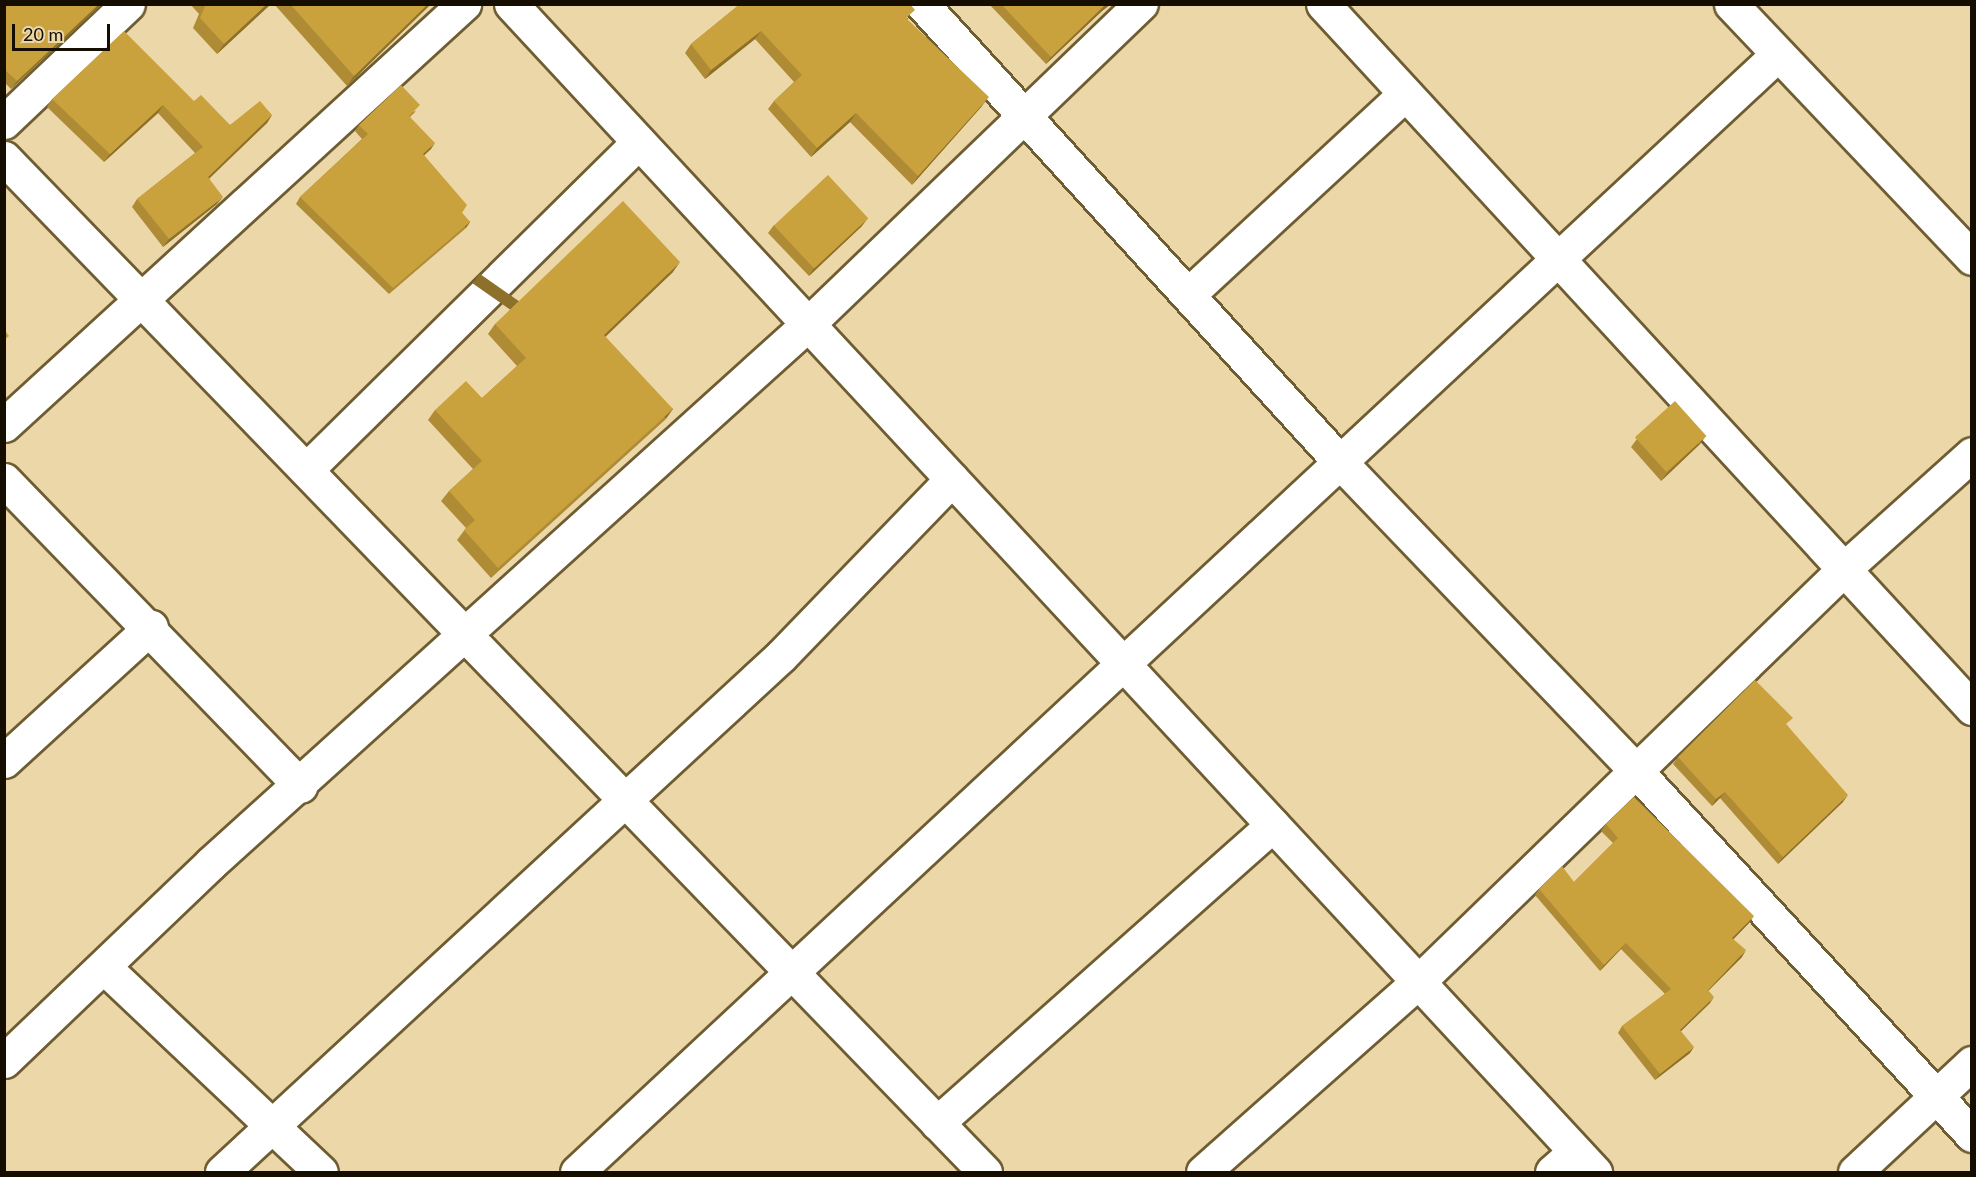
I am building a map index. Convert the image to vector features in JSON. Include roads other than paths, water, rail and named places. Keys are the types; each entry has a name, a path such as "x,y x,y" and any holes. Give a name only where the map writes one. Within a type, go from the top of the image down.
{"street":[{"path":"4,122 128,4"},
{"path":"4,425 144,302 464,4"},
{"path":"511,4 1418,982 1574,1166"},
{"path":"922,4 1190,293 1340,462 1637,772 1937,1095 1971,1135"},
{"path":"4,1061 105,968 211,863 301,786 808,324 1141,4"},
{"path":"1323,4 1971,708"},
{"path":"1731,4 1971,258"},
{"path":"576,1173 1777,55"},
{"path":"1190,293 1405,94"},
{"path":"306,470 639,142"},
{"path":"4,158 985,1173"},
{"path":"1203,1173 1418,982 1844,569 1971,454"},
{"path":"222,1173 624,798 781,656 951,479"},
{"path":"4,480 151,627 301,786"},
{"path":"4,760 151,627"},
{"path":"937,1123 1273,825"},
{"path":"105,968 321,1173"},
{"path":"1855,1173 1971,1063"}]}
